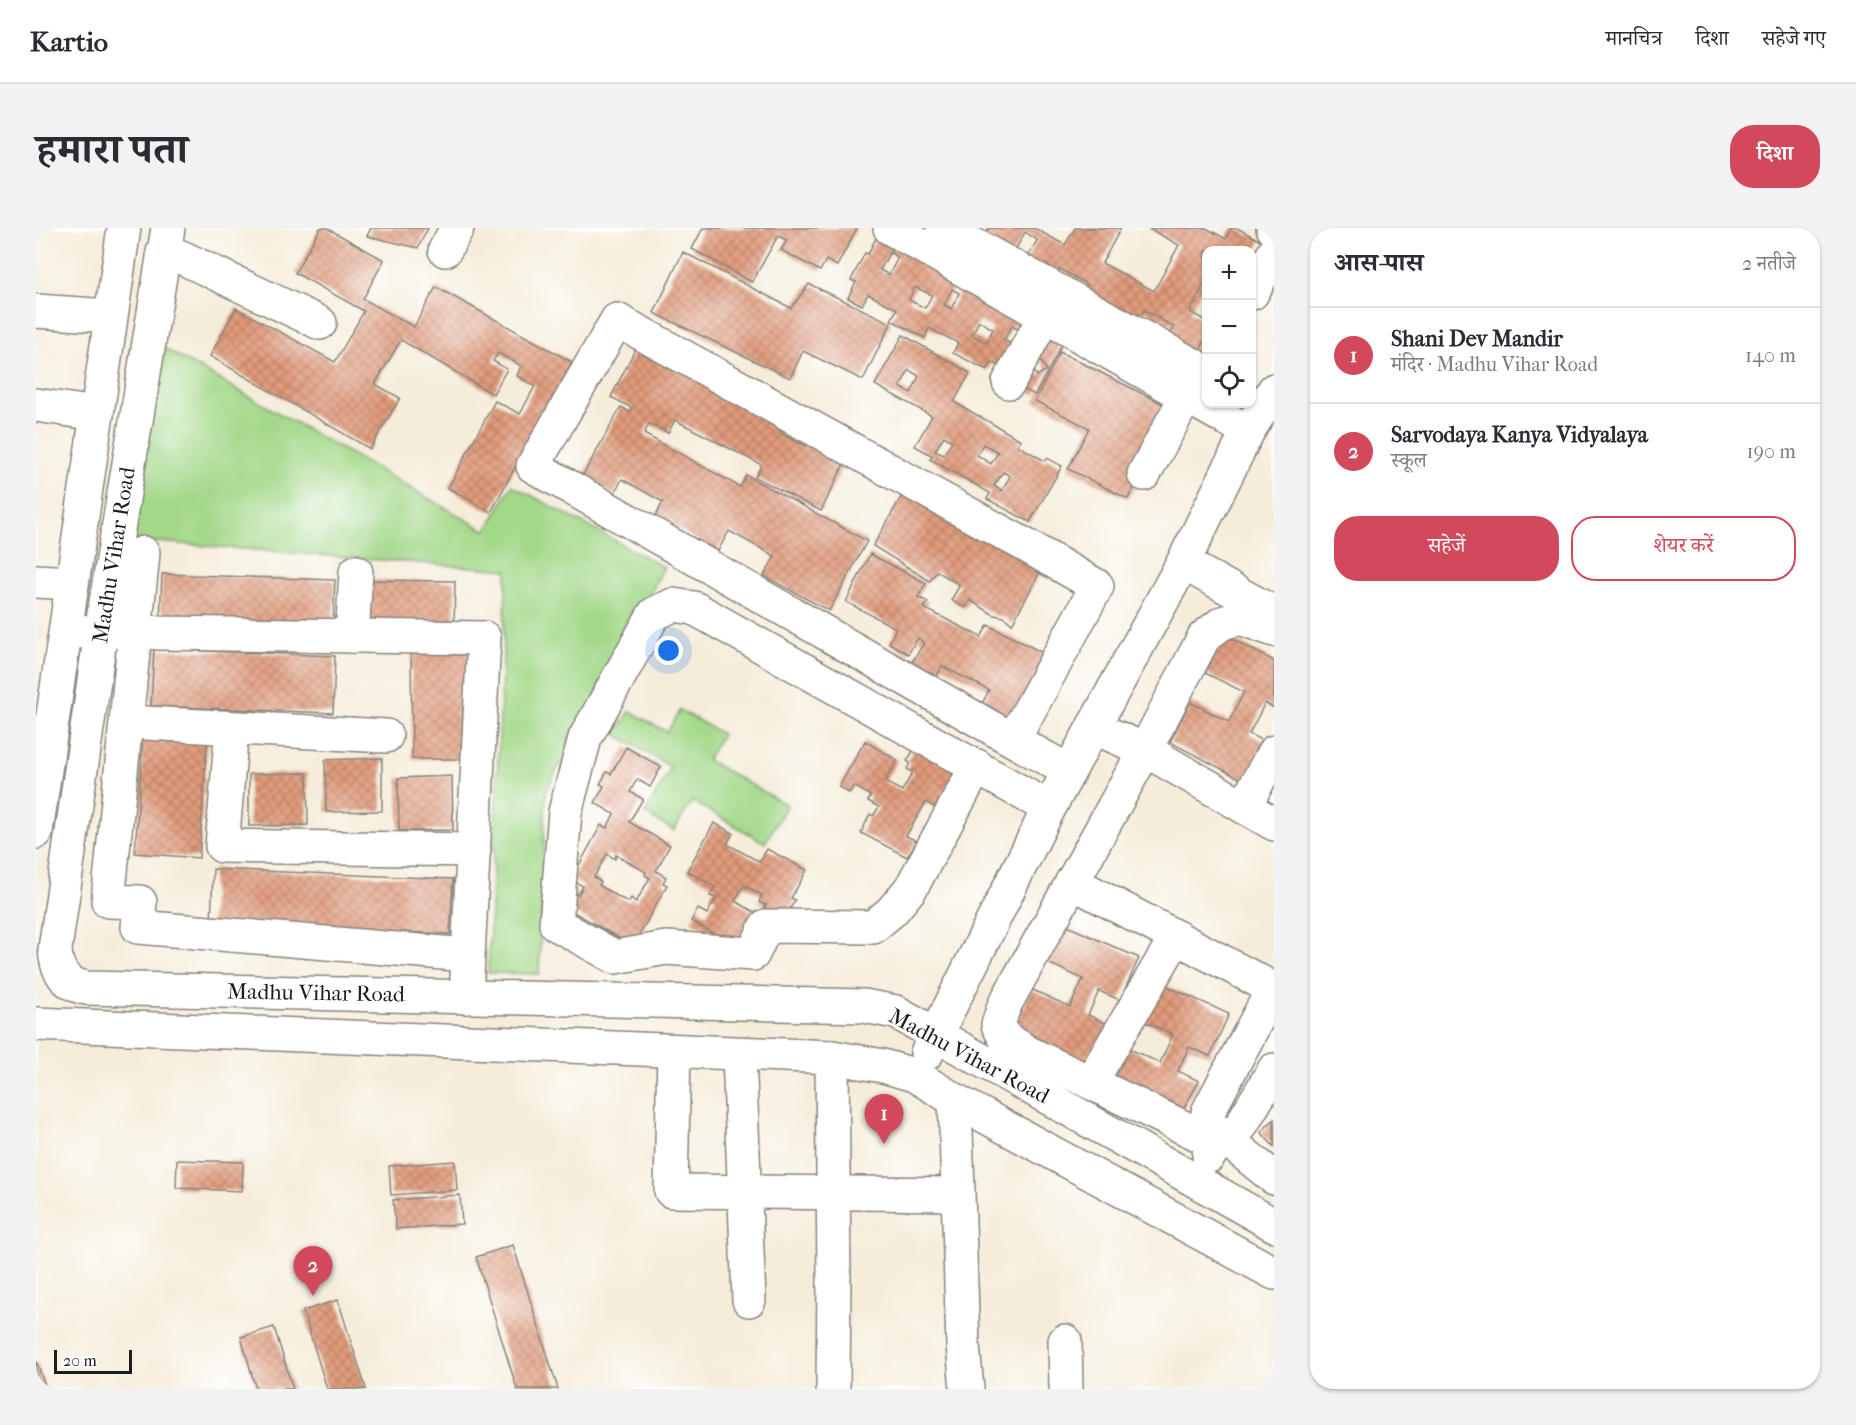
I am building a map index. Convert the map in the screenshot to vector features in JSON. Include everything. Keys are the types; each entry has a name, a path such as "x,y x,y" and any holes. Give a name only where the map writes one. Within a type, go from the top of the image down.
{"street":[{"name":"Madhu Vihar Road","path":"36,832 124,228"},
{"path":"890,228 1045,315 1202,378"},
{"path":"943,228 1202,378"},
{"name":"Madhu Vihar Road","path":"166,240 101,632 55,949 46,963 68,980 87,988 864,1006 896,1012 1274,1225"},
{"path":"166,240 181,257 320,323"},
{"path":"1256,284 1274,253"},
{"path":"36,311 110,316"},
{"path":"1009,382 1045,315"},
{"path":"1013,740 1097,586 617,320 533,466 1013,740 1069,771"},
{"path":"1144,474 1202,378"},
{"path":"36,405 97,414"},
{"path":"914,1076 1049,808 1183,562 1260,405"},
{"path":"143,553 108,901 140,902 138,927 467,955"},
{"path":"1183,562 1274,613"},
{"path":"352,636 356,572"},
{"path":"36,581 72,583"},
{"path":"977,766 911,888 892,911 873,927 766,926 753,954 666,948 615,957 556,924 565,812 585,738 654,614 673,605 694,608 977,766 1049,808"},
{"path":"1274,630 1240,618 1222,623 1204,637 1145,750 1004,1006 998,1025 1005,1038 1027,1052 1217,1143 1274,1178"},
{"path":"66,632 135,631 484,638 466,997"},
{"path":"127,722 386,736"},
{"path":"1092,727 1145,750 1274,824"},
{"path":"232,728 222,846 474,850"},
{"path":"1244,807 1274,752"},
{"path":"1072,882 1273,989 1208,1112 1217,1143"},
{"path":"1090,1082 1176,937"},
{"path":"598,1000 602,949"},
{"path":"662,1001 667,1050 671,1191 957,1194"},
{"name":"Madhu Vihar Road","path":"36,1024 832,1057 883,1066 914,1076 1274,1273"},
{"path":"740,1053 748,1300"},
{"path":"832,1057 833,1389"},
{"path":"1194,1180 1217,1143 1240,1127 1274,1070"},
{"path":"955,1100 963,1345 967,1389"},
{"path":"1065,1341 1066,1389"}],"green space":[{"path":"162,347 486,531 512,485 664,567 546,791 539,974 488,973 507,570 132,540"},
{"path":"680,710 722,734 707,760 787,805 765,843 692,801 674,831 645,814 671,767 616,735 630,711 667,732"}],"building":[{"path":"320,228 327,228 384,260 363,299 414,327 436,287 572,362 491,512 448,488 495,401 520,414 535,386 517,376 521,366 498,353 493,361 507,369 493,394 401,340 375,384 400,398 370,449 210,356 236,308 335,362 364,311 295,273"},
{"path":"371,228 428,228 418,248 367,236"},
{"path":"703,228 857,228 837,266 826,260 820,271 781,250 787,240 778,236 752,282 692,249"},
{"path":"989,228 1034,228 1065,245 1075,228 1121,228 1102,263 1154,291 1179,245 1148,228 1206,228 1226,239 1231,228 1237,228 1261,241 1256,250 1256,246 1202,246 1202,288 1190,312 1202,319 1202,346 1194,362 1164,346 1174,327 1144,310 1136,324 1083,294 1088,285 1060,269 1051,284 1022,268 1037,240 1025,232 1011,258 981,242"},
{"path":"876,238 1066,337 1035,395 1015,385 1020,377 992,362 987,370 953,353 958,343 929,328 925,338 891,320 897,309 868,294 862,305 848,298 856,282 851,280 865,253 868,254","holes":["890,252 898,257 889,275 880,270","915,287 932,295 925,308 909,300","952,289 959,293 951,309 944,305","979,321 993,329 986,343 972,335","1012,326 1020,330 1012,345 1004,340","1039,358 1047,370 1037,376 1030,365"]},
{"path":"683,252 791,308 809,284 891,323 863,380 803,351 790,378 654,313"},
{"path":"903,335 970,373 954,402 1021,440 1017,445 1045,461 1047,458 1062,466 1030,522 987,499 990,493 930,459 933,456 915,446 932,416 875,385","holes":["909,370 919,376 911,393 900,387","944,436 952,441 944,455 935,451","983,444 998,452 991,464 977,455","1003,472 1010,476 1002,491 994,486"]},
{"path":"641,338 777,419 780,433 806,446 812,433 848,456 821,511 755,477 762,465 675,420 668,433 649,424 644,434 740,487 746,475 867,541 829,611 764,576 775,556 729,531 718,551 655,517 663,502 622,479 614,494 582,477 621,407 630,412 632,408 611,397"},
{"path":"1060,352 1173,409 1128,499 1068,469 1089,428 1035,401"},
{"path":"907,487 1044,565 1012,624 1004,617 994,615 970,600 965,608 951,600 960,585 937,571 930,581 873,546"},
{"path":"870,554 926,583 918,597 928,602 924,608 981,637 988,625 1051,657 1017,724 981,706 989,690 942,666 936,678 912,662 924,643 918,638 908,654 889,643 896,628 846,602"},
{"path":"162,574 335,580 333,627 160,622"},
{"path":"363,580 455,581 454,627 362,626"},
{"path":"1225,635 1274,661 1274,708 1265,703 1249,734 1265,742 1245,781 1170,742 1190,702 1229,722 1244,692 1205,673"},
{"path":"411,648 469,648 469,759 412,759"},
{"path":"154,649 335,656 333,713 151,706"},
{"path":"143,738 207,742 199,858 135,853"},
{"path":"865,741 897,760 885,782 902,791 913,772 907,769 910,763 907,761 916,746 960,771 937,809 926,802 906,836 917,841 907,857 861,833 870,814 873,816 879,807 868,801 871,796 854,786 849,793 839,787"},
{"path":"626,747 661,767 650,787 637,779 630,792 643,799 629,822 670,845 656,871 666,877 663,883 667,885 633,946 563,906 572,891 578,895 583,886 571,880 601,825 607,828 614,814 595,803 604,786 600,784 607,772 611,774","holes":["607,854 615,859 616,855 646,872 645,875 650,878 636,902 631,898 629,902 620,898 599,885 601,882 594,877"]},
{"path":"382,758 382,811 326,812 325,760"},
{"path":"307,773 308,825 249,826 249,774"},
{"path":"452,776 453,830 399,831 398,778"},
{"path":"714,823 733,833 727,844 760,862 767,849 807,870 791,898 795,900 787,914 780,916 759,902 762,895 744,885 735,901 758,914 739,948 691,921 698,909 707,914 716,898 710,896 715,887 687,871"},
{"path":"213,869 453,879 450,934 211,925"},
{"path":"1065,925 1139,958 1120,1000 1099,991 1088,1015 1109,1025 1090,1066 1012,1031 1031,989 1070,1007 1083,979 1048,963"},
{"path":"1156,981 1229,1014 1210,1056 1189,1047 1178,1071 1199,1081 1176,1122 1099,1082 1121,1045 1160,1063 1173,1034 1138,1019"},
{"path":"1274,1119 1274,1147 1261,1132"},
{"path":"177,1160 243,1162 242,1191 176,1188"},
{"path":"455,1161 457,1190 391,1195 389,1166"},
{"path":"460,1195 462,1224 396,1229 393,1200"},
{"path":"513,1245 558,1389 517,1389 476,1257"},
{"path":"338,1300 366,1389 327,1389 303,1311"},
{"path":"274,1327 293,1389 256,1389 241,1337"},
{"path":"36,1360 46,1389 36,1389"}],"place":[{"name":"Shani Dev Mandir","path":"884,1144"},
{"name":"Sarvodaya Kanya Vidyalaya","path":"313,1296"}]}
